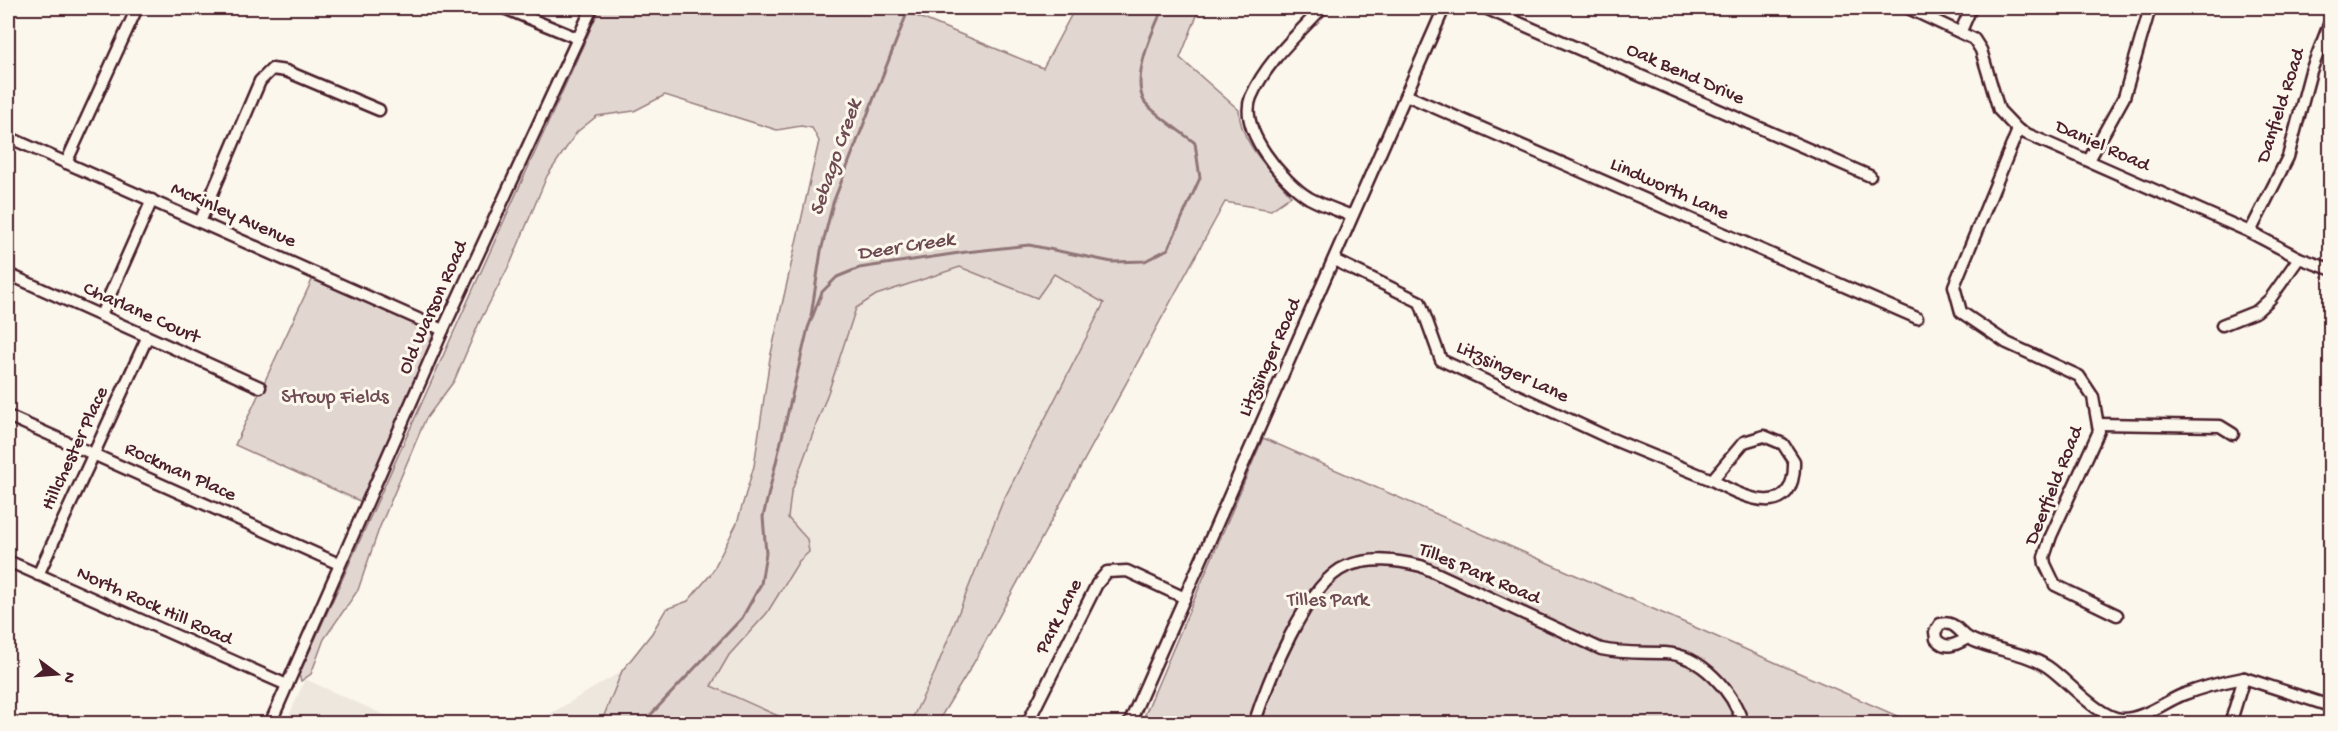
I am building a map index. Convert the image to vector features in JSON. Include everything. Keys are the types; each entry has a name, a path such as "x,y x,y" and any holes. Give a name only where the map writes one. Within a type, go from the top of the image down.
{"street":[{"path":"66,163 137,8"},
{"path":"504,8 577,38"},
{"name":"Old Warson Road","path":"270,723 443,330 592,8"},
{"path":"1322,8 1279,53 1251,98 1248,119 1264,151 1295,188 1310,199 1351,216"},
{"name":"Litzsinger Road","path":"1130,723 1444,8"},
{"name":"Oak Bend Drive","path":"1485,8 1870,176"},
{"name":"Daniel Road","path":"1908,8 1974,39 1981,50 2000,110 2018,130 2250,232 2299,258 2331,269"},
{"path":"1961,31 1971,8"},
{"path":"2088,160 2124,97 2150,8"},
{"name":"Danfield Road","path":"2250,232 2288,157 2311,71 2331,22"},
{"path":"200,222 260,81 272,69 286,71 379,110"},
{"name":"Lindworth Lane","path":"1406,95 1917,318"},
{"name":"Deerfield Road","path":"2018,130 1954,286 1961,312 2007,343 2079,376 2093,396 2099,431 2048,546 2045,564 2055,585 2117,615"},
{"name":"McKinley Avenue","path":"8,137 443,330"},
{"path":"101,315 152,200"},
{"path":"2223,325 2257,311 2270,298 2299,258"},
{"name":"Litzsinger Lane","path":"1334,260 1420,302 1441,360 1607,437 1712,480 1741,496 1763,503 1784,494 1795,473 1794,461 1790,451 1775,439 1764,436 1753,438 1736,451 1712,480"},
{"name":"Charlane Court","path":"8,274 260,387"},
{"name":"Hillchester Place","path":"38,575 147,338"},
{"name":"Rockman Place","path":"8,416 339,564"},
{"path":"2098,424 2220,426 2233,434"},
{"name":"Tilles Park Road","path":"1254,723 1285,643 1320,590 1346,567 1388,560 1432,571 1601,649 1618,653 1666,653 1682,656 1709,673 1732,696 1743,723"},
{"name":"North Rock Hill Road","path":"8,561 287,685"},
{"name":"Park Lane","path":"1028,723 1108,566 1127,570 1185,598"},
{"path":"1968,638 2046,665 2074,687 2096,709 2121,719 2153,710 2182,695 2244,678 2330,705"},
{"path":"2230,723 2244,678"}],"shaded area":[{"path":"960,267 1037,298 1053,274 1105,303 1003,501 935,672 910,723 794,723 711,687 729,655 767,613 808,552 807,539 788,518 791,493 829,390 855,308 876,295"},
{"path":"622,671 601,723 533,724"},
{"path":"305,679 402,723 286,723"}],"green space":[{"path":"600,8 897,8 1043,68 1075,8 1200,8 1180,58 1239,110 1240,122 1250,145 1291,196 1271,210 1225,202 973,664 937,723 910,723 935,672 1003,501 1104,303 1054,274 1037,298 960,267 876,295 856,308 791,493 788,518 807,539 809,552 799,561 767,613 729,655 711,686 794,723 601,723 622,671 652,633 666,609 688,601 711,574 737,523 754,466 770,358 819,141 812,128 801,126 777,130 665,95 634,111 597,116 577,132 547,176 511,262 479,323 454,381 425,420 379,529 358,590 324,639 311,674 301,681 299,675"},
{"name":"Stroup Fields","path":"313,278 431,332 435,340 364,503 235,445"},
{"name":"Tilles Park","path":"1263,438 1911,722 1910,724 1141,724"}],"waterway":[{"name":"Sebago Creek","path":"811,316 821,251 833,203 909,8"},
{"name":"Deer Creek","path":"642,724 742,618 761,584 766,553 763,517 808,328 822,292 837,277 859,268 1029,245 1112,262 1145,261 1168,249 1200,178 1195,143 1147,105 1141,91 1140,79 1145,54 1163,8"}]}
